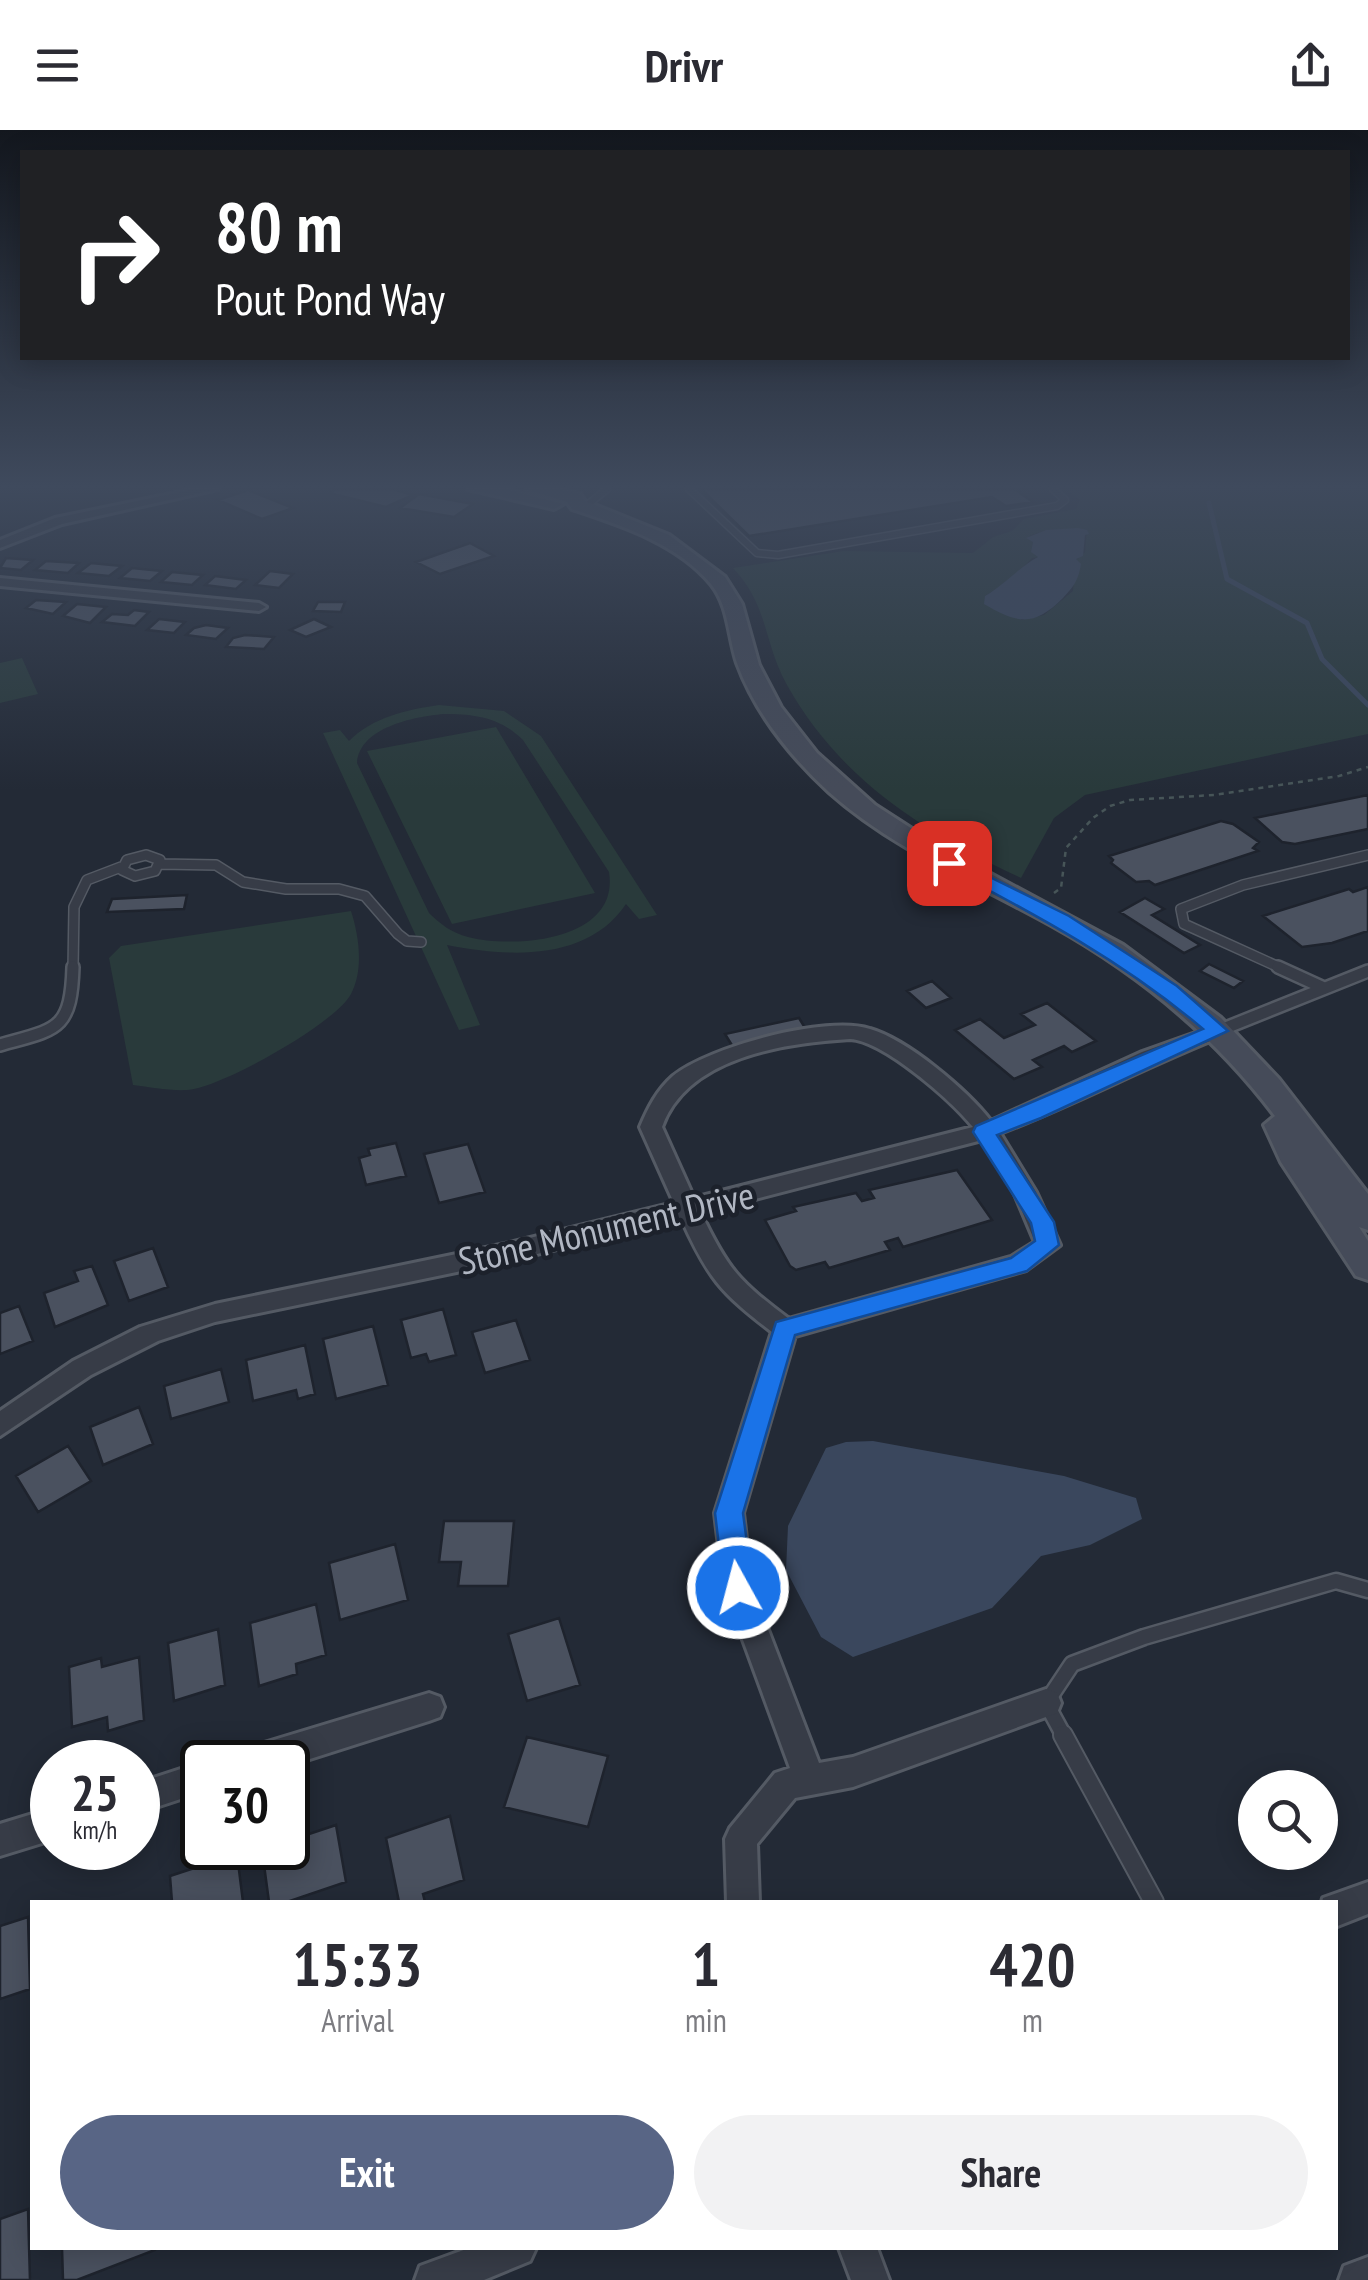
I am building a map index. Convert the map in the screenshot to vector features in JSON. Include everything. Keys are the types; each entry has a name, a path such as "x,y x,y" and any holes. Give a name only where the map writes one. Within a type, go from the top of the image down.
{"main road":[{"path":"725,589 732,600 754,684 780,724 850,799 901,837 1062,920 1170,991 1252,1066 1368,1218"},
{"path":"1252,1066 1292,1154 1368,1266"}],"street":[{"path":"73,589 259,608"},
{"name":"Stone Monument Drive","path":"0,1425 82,1368 149,1334 215,1313 505,1253 984,1132 1149,1057 1218,1031"},
{"path":"860,1032 931,1075 968,1107 1042,1222 1048,1245 1018,1264 785,1329 734,1290 712,1259 651,1127 656,1110 684,1075 746,1051 860,1032"},
{"path":"785,1329 729,1513 738,1588 810,1780"},
{"path":"743,1900 741,1839 786,1784 853,1772 1046,1703"},
{"path":"310,1744 430,1707"},
{"path":"0,1840 30,1831"},
{"path":"1338,1909 1368,1898"},
{"path":"434,2280 512,2250"},
{"path":"859,2250 870,2280"},
{"path":"1358,2280 1368,2276"}],"lane":[{"path":"0,1046 53,1030 72,1005 74,907 87,880 122,867 140,855 152,855 160,864"},
{"path":"1324,988 1184,924 1181,909 1243,885 1368,855"},
{"path":"122,867 124,873 142,875 160,864 216,865 243,882 286,889 338,889 365,896 398,934 407,941 420,942"},
{"path":"1218,1031 1368,971"},
{"path":"1153,1900 1046,1703 1072,1664 1144,1636 1336,1581 1368,1590"}],"path":[{"path":"1047,899 1061,888 1066,848 1093,818 1110,806 1130,800 1214,795 1321,778 1368,766"}],"shaded area":[{"path":"749,589 996,589 985,596 1022,620 1044,615 1073,589 1368,589 1368,734 1085,795 1054,818 1021,878 919,822 859,776 833,749 787,685"},
{"path":"22,658 38,694 0,703 0,663"},
{"path":"439,705 504,711 541,736 657,915 639,919 626,904 610,923 590,937 545,951 495,952 447,945 480,1025 459,1030 323,733 340,730 349,741 379,720","holes":["443,714 496,722 523,740 609,872 608,895 598,913 581,926 560,935 511,942 468,937 429,913 357,763 360,751 378,732"]},
{"path":"496,727 595,893 452,924 367,751"},
{"path":"351,911 359,952 358,974 341,1007 301,1037 249,1067 203,1087 180,1090 133,1085 109,958 121,946"}],"water":[{"path":"994,589 1070,589 1043,614 1025,619 1007,616 984,604 985,596"},
{"path":"873,1441 1064,1476 1136,1498 1142,1519 1090,1545 1041,1556 992,1608 853,1657 821,1637 786,1570 788,1526 826,1448"}],"building":[{"path":"36,600 66,602 53,614 26,608"},
{"path":"318,602 345,602 341,612 313,611"},
{"path":"77,604 106,607 90,623 63,616"},
{"path":"134,610 149,612 135,626 102,622 112,614 128,615"},
{"path":"159,619 185,622 174,633 147,630"},
{"path":"314,619 331,627 306,637 290,630"},
{"path":"194,628 228,628 216,639 186,635"},
{"path":"274,637 264,649 226,647 233,638"},
{"path":"1368,795 1368,829 1295,844 1282,842 1255,818"},
{"path":"1221,821 1233,824 1259,842 1253,848 1258,851 1155,885 1149,881 1136,882 1111,863 1109,856"},
{"path":"1368,887 1368,931 1332,943 1302,947 1263,916 1349,889 1353,892"},
{"path":"187,895 184,909 107,912 112,899"},
{"path":"1145,898 1164,909 1152,915 1200,945 1184,953 1120,912"},
{"path":"1209,964 1243,981 1234,988 1200,971"},
{"path":"932,981 951,998 926,1008 907,991"},
{"path":"1047,1003 1096,1041 1072,1052 1064,1046 1033,1060 1042,1067 1014,1079 955,1030 980,1019 1004,1038 1035,1025 1021,1014"},
{"path":"799,1018 807,1031 733,1047 725,1034"},
{"path":"396,1143 406,1176 366,1185 359,1158 370,1155 368,1149"},
{"path":"468,1144 485,1192 439,1203 424,1154"},
{"path":"957,1170 992,1220 903,1247 898,1238 885,1242 890,1250 829,1268 825,1262 796,1270 790,1266 765,1220 796,1211 793,1207 856,1193 862,1201 874,1198 869,1190"},
{"path":"153,1248 168,1287 129,1301 114,1261"},
{"path":"92,1266 108,1305 55,1327 44,1293 78,1281 74,1271"},
{"path":"19,1306 33,1341 0,1354 0,1313"},
{"path":"443,1309 456,1355 429,1362 426,1354 411,1358 401,1320"},
{"path":"516,1320 530,1360 485,1373 472,1332"},
{"path":"373,1326 388,1385 336,1399 323,1339"},
{"path":"305,1345 315,1394 298,1399 296,1390 253,1401 246,1360"},
{"path":"221,1369 229,1402 171,1419 164,1386"},
{"path":"139,1407 153,1444 103,1465 90,1427"},
{"path":"68,1446 91,1481 38,1512 16,1476"},
{"path":"444,1521 514,1521 508,1586 458,1586 461,1562 439,1562"},
{"path":"395,1544 408,1600 340,1620 329,1563"},
{"path":"316,1604 326,1655 296,1664 297,1674 259,1686 250,1623"},
{"path":"559,1618 580,1685 527,1701 508,1634"},
{"path":"218,1629 225,1685 174,1701 168,1643"},
{"path":"139,1657 144,1720 108,1731 107,1717 72,1727 69,1667 101,1658 102,1667"},
{"path":"527,1737 608,1756 588,1827 504,1807"},
{"path":"450,1816 464,1880 423,1894 424,1900 399,1900 386,1838"},
{"path":"336,1825 346,1882 293,1900 269,1900 265,1870 310,1870 310,1834"},
{"path":"188,1870 239,1870 243,1900 172,1900 170,1876"},
{"path":"28,1917 30,1989 0,1999 0,1926"},
{"path":"28,2209 30,2280 0,2280 0,2219"},
{"path":"62,2250 155,2250 77,2280 63,2280"}],"waterway":[{"path":"1246,589 1307,623 1322,659 1368,705"}],"route":[{"path":"738,1588 729,1513 785,1329 1018,1264 1048,1245 1042,1222 984,1132 1149,1057 1218,1031 1170,991 1062,920 949,863"}]}
